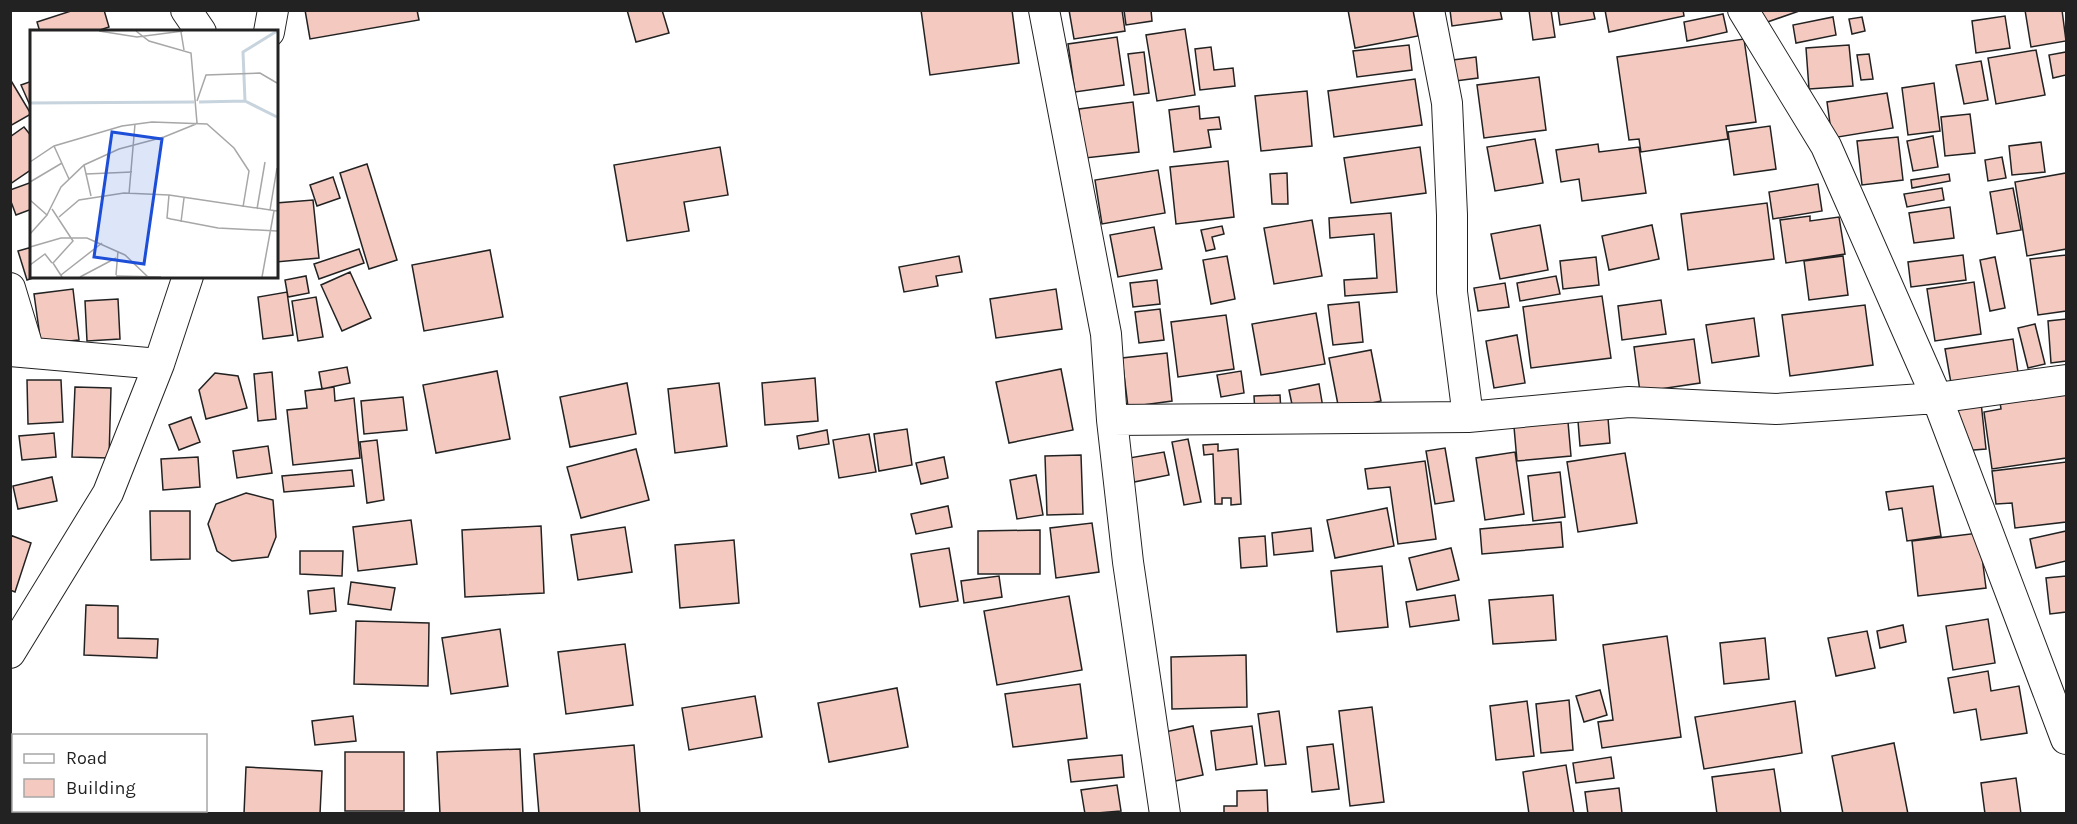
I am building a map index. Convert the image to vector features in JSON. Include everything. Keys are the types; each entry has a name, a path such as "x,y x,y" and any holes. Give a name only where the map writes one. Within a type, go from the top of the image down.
{"street":[{"path":"186,10 200,30"},
{"path":"269,30 273,10"},
{"path":"1044,10 1106,334 1112,420 1128,562 1165,813"},
{"path":"1429,10 1447,103 1452,215 1452,292 1468,417"},
{"path":"1743,10 1826,146 1937,398 2067,739"},
{"path":"10,653 108,493 159,364 187,278"},
{"path":"10,288 20,351 159,364"},
{"path":"1112,420 1468,417 1629,402 1776,409 1937,398 2067,380"}],"building":[{"path":"74,10 104,10 109,27 100,30 39,30 37,22"},
{"path":"305,10 417,10 419,20 310,39"},
{"path":"627,10 662,10 669,33 636,42"},
{"path":"921,10 1012,10 1019,63 930,75"},
{"path":"1069,10 1122,10 1125,31 1074,39"},
{"path":"1124,10 1151,10 1152,21 1126,25"},
{"path":"1348,10 1413,10 1418,36 1355,48"},
{"path":"1450,10 1500,10 1502,19 1452,26"},
{"path":"1529,10 1551,10 1555,37 1533,40"},
{"path":"1558,10 1593,10 1595,19 1560,25"},
{"path":"1605,10 1683,10 1684,16 1609,32"},
{"path":"1751,10 1802,10 1756,26"},
{"path":"2025,10 2062,10 2066,41 2031,47"},
{"path":"1723,14 1727,32 1687,41 1684,22"},
{"path":"2005,16 2010,48 1976,53 1972,21"},
{"path":"1833,17 1836,35 1796,43 1793,25"},
{"path":"1862,17 1865,31 1852,34 1849,19"},
{"path":"1185,29 1195,95 1157,101 1146,35"},
{"path":"1117,37 1124,85 1075,92 1068,44"},
{"path":"1744,39 1756,122 1726,126 1728,139 1641,152 1639,139 1629,140 1617,57"},
{"path":"1409,45 1412,70 1357,77 1353,51"},
{"path":"1849,45 1853,86 1809,89 1806,48"},
{"path":"1211,47 1214,70 1233,68 1235,86 1200,90 1195,49"},
{"path":"2036,50 2045,95 1996,104 1988,58"},
{"path":"1144,52 1149,93 1134,95 1128,54"},
{"path":"2066,52 2066,75 2053,78 2049,55"},
{"path":"1869,54 1873,79 1861,80 1857,55"},
{"path":"1476,57 1478,78 1448,82 1445,61"},
{"path":"1981,61 1988,100 1964,104 1956,65"},
{"path":"1539,77 1546,130 1484,138 1477,85"},
{"path":"10,79 30,115 10,126"},
{"path":"1415,79 1422,125 1334,137 1328,91"},
{"path":"30,82 30,105 21,85"},
{"path":"1934,83 1940,131 1908,135 1902,88"},
{"path":"1307,91 1312,146 1261,151 1255,96"},
{"path":"1887,93 1893,128 1832,138 1827,102"},
{"path":"1133,102 1139,152 1085,158 1079,109"},
{"path":"1199,106 1200,119 1219,117 1221,129 1208,130 1211,147 1174,152 1169,110"},
{"path":"1970,114 1975,153 1945,156 1941,117"},
{"path":"1770,126 1776,169 1734,175 1728,132"},
{"path":"24,127 30,134 30,170 10,184 10,137"},
{"path":"1933,136 1938,167 1913,171 1907,141"},
{"path":"1898,137 1903,180 1862,185 1857,141"},
{"path":"1535,139 1543,183 1495,191 1487,147"},
{"path":"2041,142 2045,172 2012,175 2009,146"},
{"path":"1598,144 1599,152 1639,147 1646,193 1582,201 1579,179 1561,182 1556,150"},
{"path":"720,147 728,195 684,202 689,231 627,241 614,165"},
{"path":"1420,147 1426,193 1351,203 1344,158"},
{"path":"2002,157 2006,178 1988,181 1985,160"},
{"path":"1228,161 1234,217 1176,224 1170,167"},
{"path":"367,164 397,260 369,269 340,173"},
{"path":"1158,170 1165,213 1102,224 1095,180"},
{"path":"1287,173 1288,204 1272,204 1270,174"},
{"path":"2066,173 2066,249 2027,256 2015,182"},
{"path":"1949,174 1950,181 1912,188 1911,180"},
{"path":"333,177 340,198 317,206 310,185"},
{"path":"30,183 30,210 16,215 10,199 10,190"},
{"path":"1818,184 1822,211 1773,219 1769,192"},
{"path":"1942,188 1944,200 1907,207 1904,194"},
{"path":"2013,188 2021,230 1997,234 1990,192"},
{"path":"313,200 319,258 278,262 278,203"},
{"path":"1767,203 1774,259 1688,270 1681,214"},
{"path":"1950,207 1954,238 1914,243 1909,213"},
{"path":"1391,213 1397,292 1345,296 1344,280 1377,278 1374,234 1330,238 1329,218"},
{"path":"1810,216 1810,221 1839,217 1845,254 1786,263 1780,220"},
{"path":"1312,220 1322,276 1274,284 1264,228"},
{"path":"1540,225 1548,270 1500,279 1491,234"},
{"path":"1652,225 1659,259 1609,270 1602,236"},
{"path":"1222,226 1224,234 1212,237 1215,249 1206,251 1201,230"},
{"path":"1154,227 1162,269 1118,277 1110,235"},
{"path":"30,248 30,278 33,278 27,280 18,251"},
{"path":"359,249 364,263 319,279 314,264"},
{"path":"490,250 503,317 424,331 412,265"},
{"path":"1963,255 1966,280 1911,287 1908,262"},
{"path":"2066,255 2066,311 2038,315 2030,259"},
{"path":"959,256 962,272 936,276 938,286 904,292 899,267"},
{"path":"1227,256 1235,299 1211,304 1203,260"},
{"path":"1843,256 1848,295 1809,300 1804,261"},
{"path":"1596,257 1599,285 1563,289 1560,261"},
{"path":"1995,257 2005,308 1990,311 1980,260"},
{"path":"350,272 371,318 342,331 321,285"},
{"path":"306,276 309,293 288,297 285,280"},
{"path":"1556,276 1560,294 1520,301 1517,283"},
{"path":"1157,280 1160,304 1133,307 1130,283"},
{"path":"1974,282 1981,334 1935,341 1927,289"},
{"path":"1505,283 1509,307 1478,311 1474,288"},
{"path":"73,289 79,340 41,344 34,294"},
{"path":"1056,289 1062,329 996,338 990,299"},
{"path":"287,292 293,335 263,339 258,297"},
{"path":"1602,296 1611,358 1531,368 1523,307"},
{"path":"316,297 323,337 298,341 292,301"},
{"path":"118,299 120,339 87,341 85,301"},
{"path":"1661,300 1666,334 1622,340 1618,306"},
{"path":"1359,302 1363,342 1333,345 1328,305"},
{"path":"1865,305 1873,365 1790,376 1782,315"},
{"path":"1160,309 1164,340 1139,343 1135,312"},
{"path":"1316,313 1325,364 1261,375 1252,324"},
{"path":"1226,315 1234,369 1178,377 1171,322"},
{"path":"1754,318 1759,356 1712,363 1706,325"},
{"path":"2066,319 2066,361 2051,363 2048,321"},
{"path":"2035,324 2045,364 2028,368 2018,328"},
{"path":"1517,335 1525,383 1494,388 1486,341"},
{"path":"1694,339 1700,383 1640,392 1634,347"},
{"path":"2013,339 2019,379 1952,389 1945,349"},
{"path":"1371,350 1381,401 1339,410 1329,358"},
{"path":"1167,353 1172,401 1128,407 1122,358"},
{"path":"347,367 350,383 322,389 319,372"},
{"path":"1061,369 1073,430 1009,443 996,382"},
{"path":"497,371 510,439 436,453 423,385"},
{"path":"1241,371 1244,393 1221,397 1217,375"},
{"path":"272,372 276,419 258,421 254,374"},
{"path":"215,373 238,376 247,408 206,419 199,390"},
{"path":"815,378 818,421 765,425 762,383"},
{"path":"27,380 61,380 63,422 28,424"},
{"path":"627,383 636,434 570,447 560,397"},
{"path":"719,383 727,446 675,453 668,389"},
{"path":"1319,384 1323,408 1294,414 1289,390"},
{"path":"75,387 111,388 109,458 72,457"},
{"path":"334,387 335,401 354,398 360,458 293,465 287,410 307,408 305,391"},
{"path":"2066,392 2066,458 1992,469 1984,412 2001,409 2000,402"},
{"path":"1280,395 1281,412 1255,414 1254,396"},
{"path":"403,397 407,430 364,434 361,401"},
{"path":"1981,402 1986,449 1961,451 1957,404"},
{"path":"191,417 200,442 179,450 169,425"},
{"path":"1608,418 1610,443 1580,446 1578,421"},
{"path":"1568,422 1571,456 1517,461 1514,427"},
{"path":"907,429 912,465 879,471 874,434"},
{"path":"827,430 829,444 799,449 797,436"},
{"path":"54,433 56,457 22,460 19,436"},
{"path":"869,434 876,472 839,478 833,440"},
{"path":"1188,439 1201,502 1184,505 1172,442"},
{"path":"377,440 384,500 367,503 360,442"},
{"path":"1218,444 1218,451 1238,449 1241,504 1231,505 1231,498 1222,498 1222,504 1215,504 1213,454 1204,455 1203,445"},
{"path":"268,446 272,473 237,478 233,451"},
{"path":"1445,448 1454,501 1435,504 1426,451"},
{"path":"636,449 649,500 581,518 567,467"},
{"path":"1164,452 1169,475 1134,482 1129,458"},
{"path":"1515,452 1524,514 1485,520 1476,458"},
{"path":"1625,453 1637,523 1578,532 1567,462"},
{"path":"1081,455 1083,514 1047,515 1045,456"},
{"path":"198,457 200,487 163,490 161,459"},
{"path":"944,457 948,478 921,484 916,463"},
{"path":"1425,461 1436,539 1398,544 1390,487 1368,489 1365,469"},
{"path":"2066,462 2066,522 2015,528 2012,503 1996,504 1992,471"},
{"path":"352,470 354,486 284,492 282,476"},
{"path":"1560,472 1565,517 1533,521 1528,476"},
{"path":"1036,475 1043,515 1017,519 1010,480"},
{"path":"52,477 57,501 18,509 13,486"},
{"path":"1933,486 1941,536 1907,541 1902,508 1889,510 1886,492"},
{"path":"246,493 273,500 276,537 268,557 232,561 217,551 208,524 216,504"},
{"path":"948,506 952,527 916,534 911,514"},
{"path":"1387,508 1394,546 1335,558 1327,520"},
{"path":"150,511 190,511 190,559 151,560"},
{"path":"411,520 417,564 358,571 353,527"},
{"path":"1561,522 1563,547 1482,554 1480,529"},
{"path":"1092,523 1099,572 1056,578 1050,528"},
{"path":"541,526 544,593 465,597 462,530"},
{"path":"625,527 632,572 578,580 571,535"},
{"path":"1311,528 1313,551 1274,555 1272,533"},
{"path":"1040,530 1040,574 978,574 978,531"},
{"path":"2066,531 2066,561 2036,568 2030,539"},
{"path":"1979,533 1986,588 1918,596 1912,541"},
{"path":"10,535 31,543 15,592 10,590"},
{"path":"1265,536 1267,566 1241,568 1239,538"},
{"path":"734,540 739,603 680,608 675,545"},
{"path":"949,548 958,601 920,607 911,554"},
{"path":"1451,548 1459,580 1417,590 1409,558"},
{"path":"300,551 343,551 342,576 300,574"},
{"path":"1382,566 1388,627 1337,632 1331,571"},
{"path":"999,576 1002,597 964,603 961,581"},
{"path":"2066,576 2066,612 2050,614 2046,578"},
{"path":"351,582 395,588 391,610 348,604"},
{"path":"334,588 336,611 310,614 308,591"},
{"path":"1455,595 1459,620 1410,627 1406,602"},
{"path":"1553,595 1556,640 1493,644 1489,600"},
{"path":"1069,596 1082,670 997,685 984,611"},
{"path":"86,605 118,606 118,638 158,639 157,658 84,655"},
{"path":"1988,619 1995,663 1953,670 1946,626"},
{"path":"356,621 429,623 428,686 354,684"},
{"path":"1903,625 1906,642 1880,648 1877,631"},
{"path":"500,629 508,686 451,694 442,638"},
{"path":"1867,631 1875,668 1836,676 1828,638"},
{"path":"1667,636 1681,737 1602,748 1598,722 1613,720 1603,645"},
{"path":"1765,638 1769,679 1724,684 1720,643"},
{"path":"625,644 633,705 566,714 558,652"},
{"path":"1246,655 1247,707 1172,709 1171,657"},
{"path":"1988,671 1991,691 2019,686 2027,733 1981,740 1976,709 1954,713 1948,678"},
{"path":"1080,684 1087,738 1013,747 1005,694"},
{"path":"897,688 908,747 829,762 818,703"},
{"path":"1600,690 1607,715 1584,722 1576,696"},
{"path":"755,696 762,737 689,750 682,708"},
{"path":"1569,700 1573,750 1541,753 1536,704"},
{"path":"1527,701 1534,756 1496,760 1490,706"},
{"path":"1795,701 1802,753 1704,769 1695,717"},
{"path":"1372,707 1384,802 1350,806 1339,711"},
{"path":"1279,711 1286,764 1265,766 1258,714"},
{"path":"353,716 356,741 315,745 312,721"},
{"path":"1193,726 1203,775 1175,781 1165,732"},
{"path":"1252,726 1257,764 1216,770 1211,731"},
{"path":"1894,743 1908,814 1843,814 1832,756"},
{"path":"1333,744 1339,789 1312,792 1307,747"},
{"path":"634,745 640,814 539,814 534,754"},
{"path":"520,749 523,814 440,814 437,752"},
{"path":"345,752 404,752 404,811 345,811"},
{"path":"1122,755 1124,777 1071,782 1068,760"},
{"path":"1611,757 1614,778 1576,783 1573,763"},
{"path":"1566,765 1574,814 1529,814 1523,772"},
{"path":"246,767 322,771 320,814 244,814"},
{"path":"1774,769 1781,814 1717,814 1712,777"},
{"path":"2016,778 2021,814 1985,814 1981,783"},
{"path":"1117,785 1121,811 1085,814 1081,790"},
{"path":"1619,788 1622,813 1588,814 1585,792"},
{"path":"1267,790 1268,814 1224,814 1224,806 1237,806 1237,791"}]}
